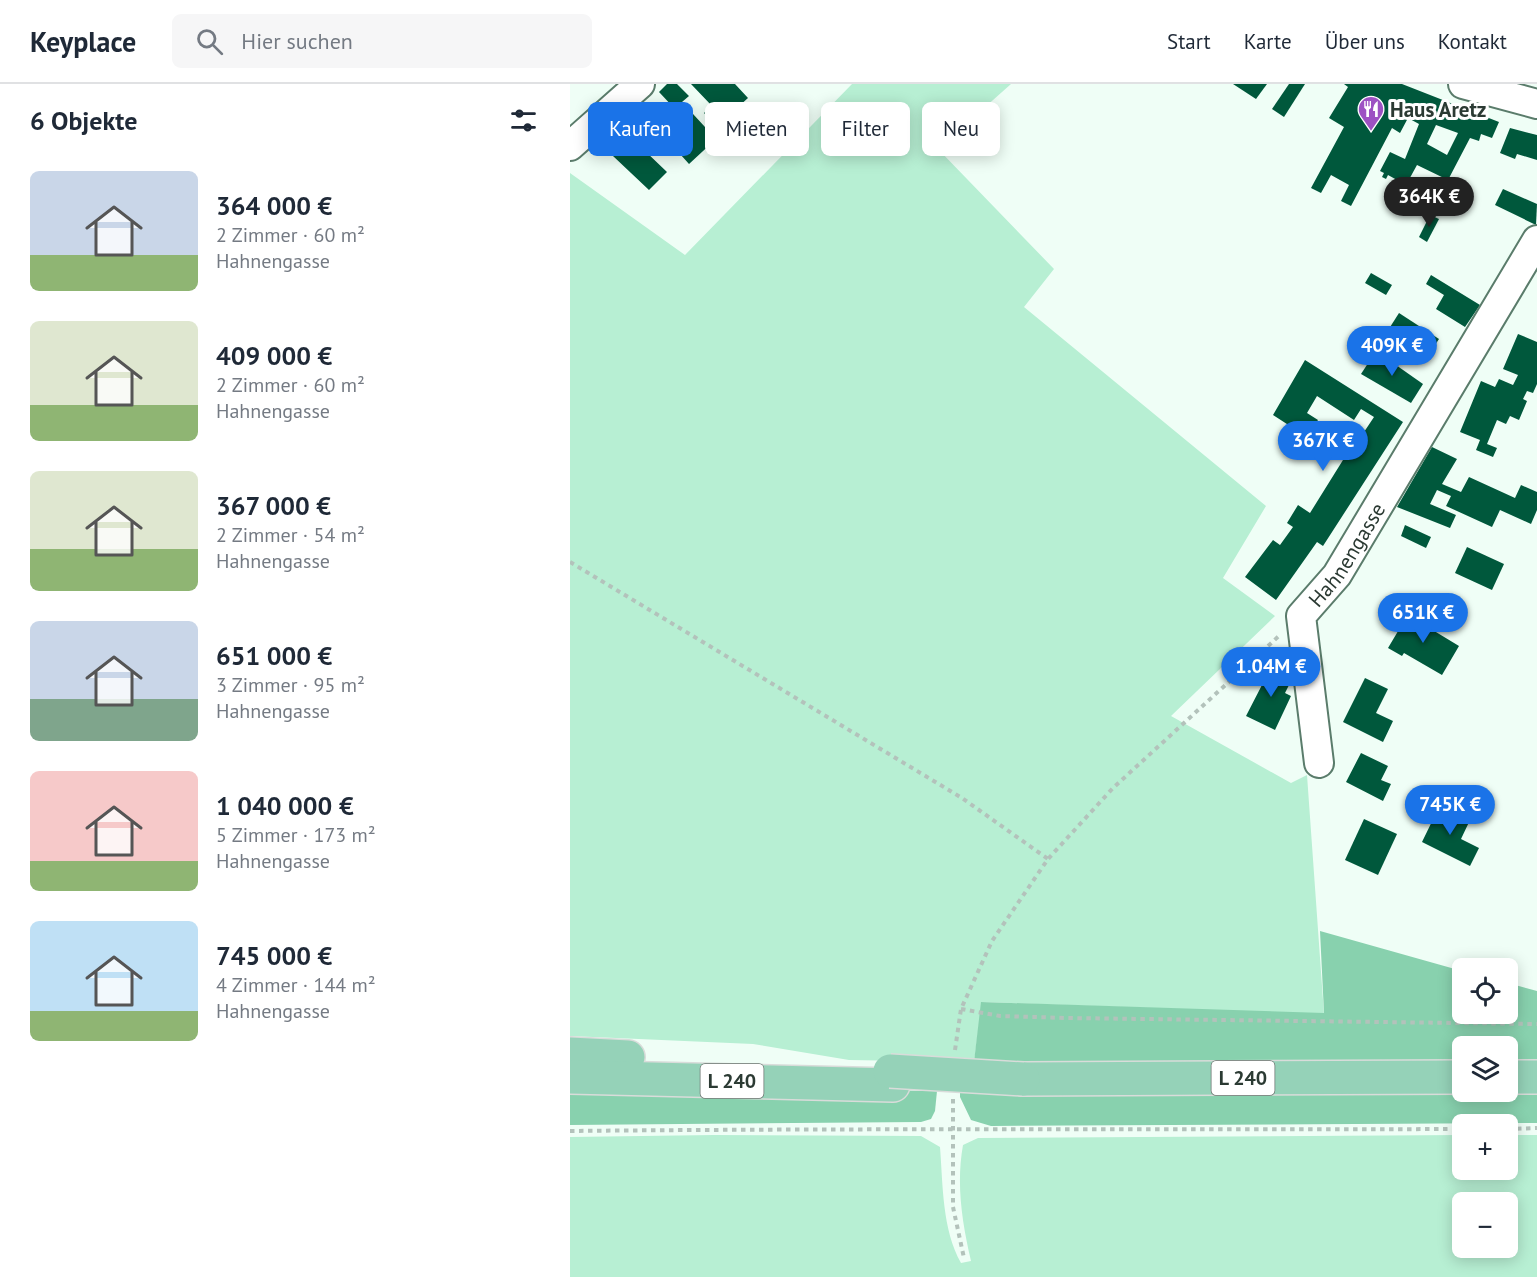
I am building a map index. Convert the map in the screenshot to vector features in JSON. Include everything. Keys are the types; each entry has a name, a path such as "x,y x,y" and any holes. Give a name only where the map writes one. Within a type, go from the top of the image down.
{"main road":[{"name":"L 240","path":"570,1054 892,1078"},
{"name":"L 240","path":"570,1077 1023,1079 1452,1077"},
{"path":"1518,1077 1537,1077"}],"street":[{"path":"570,146 640,84"},
{"path":"1481,87 1537,104"},
{"name":"Hahnengasse","path":"1319,764 1301,616 1336,574 1537,240"}],"path":[{"path":"570,562 962,798 1048,859"},
{"path":"955,1053 961,1009 992,941 1048,859 1113,788 1301,616"},
{"path":"961,1009 1000,1016 1067,1018 1537,1024"},
{"path":"953,1097 951,1130 953,1207 964,1258"},
{"path":"570,1131 870,1128 951,1130 1452,1129"},
{"path":"1518,1128 1537,1128"}],"green space":[{"path":"852,84 1011,84 991,102 922,102 922,156 945,156 1054,269 1024,307 1266,506 1223,578 1275,616 1171,716 1291,783 1307,775 1324,1014 982,1002 974,1062 849,1060 753,1044 570,1036 570,173 685,255 782,156 809,156 809,128 821,116 821,156 910,156 910,102 834,102"},
{"path":"1320,931 1452,968 1452,1024 1518,1024 1518,986 1537,991 1537,1063 1518,1063 1518,1036 1452,1036 1452,1063 974,1062 981,1002 1324,1013"},
{"path":"570,1086 937,1091 935,1111 931,1119 921,1122 570,1125"},
{"path":"960,1088 1452,1092 1452,1102 1518,1102 1518,1091 1537,1088 1537,1123 1518,1123 1518,1114 1452,1114 1452,1123 991,1126 971,1120 960,1097"},
{"path":"1452,1135 1452,1180 1518,1180 1518,1135 1537,1135 1537,1277 570,1277 570,1137 921,1136 940,1147 947,1221 950,1236 961,1263 971,1261 961,1203 960,1174 963,1145 978,1138"}],"building":[{"path":"667,84 677,84 689,96 682,102 668,102 659,92"},
{"path":"691,84 735,84 748,98 744,102 708,102"},
{"path":"1233,84 1267,84 1256,99"},
{"path":"1289,84 1305,84 1284,117 1272,109"},
{"path":"1344,84 1402,84 1499,122 1492,138 1481,134 1479,141 1470,138 1448,180 1417,165 1406,185 1388,175 1386,179 1382,177 1384,173 1380,171 1390,152 1405,159 1419,124 1408,118 1400,133 1392,128 1351,206 1341,201 1349,185 1331,175 1321,193 1311,188 1344,127 1329,118 1348,87","holes":["1436,125 1458,133 1447,155 1427,144"]},
{"path":"693,114 705,127 705,149 689,164 682,156 693,156"},
{"path":"1510,128 1537,135 1537,160 1517,154 1515,159 1500,153"},
{"path":"613,156 650,156 667,172 649,190"},
{"path":"1503,189 1537,204 1536,225 1495,205"},
{"path":"1430,215 1439,219 1427,242 1419,237"},
{"path":"1371,273 1392,285 1386,295 1365,283"},
{"path":"1431,275 1480,305 1465,327 1436,309 1444,295 1426,284"},
{"path":"1399,313 1439,339 1425,360 1385,335"},
{"path":"1518,334 1537,342 1537,384 1533,393 1527,391 1523,399 1527,401 1519,420 1510,416 1506,424 1497,420 1487,444 1497,448 1493,457 1476,450 1480,440 1460,432 1481,381 1495,387 1499,379 1513,385 1518,375 1503,369"},
{"path":"1376,351 1423,384 1411,403 1361,374"},
{"path":"1305,360 1403,422 1323,546 1317,542 1276,600 1245,577 1273,540 1280,545 1293,527 1287,523 1298,505 1310,513 1343,460 1328,450 1340,430 1358,441 1374,417 1361,409 1354,420 1317,396 1307,413 1318,420 1307,437 1273,415"},
{"path":"1432,447 1457,459 1442,484 1461,492 1469,477 1515,498 1521,485 1537,492 1537,510 1531,524 1500,510 1492,527 1446,506 1451,496 1437,490 1430,504 1456,515 1450,528 1397,507"},
{"path":"1405,525 1431,537 1426,548 1401,536"},
{"path":"1467,547 1504,564 1492,590 1455,573"},
{"path":"1410,611 1428,622 1426,626 1459,646 1442,675 1404,653 1402,656 1388,648"},
{"path":"1268,664 1293,677 1285,693 1291,696 1275,730 1246,716 1263,683 1260,681"},
{"path":"1365,678 1388,689 1376,713 1393,721 1383,742 1343,722"},
{"path":"1361,753 1388,766 1381,780 1391,784 1383,801 1346,782"},
{"path":"1440,805 1470,820 1461,839 1479,848 1470,866 1422,842"},
{"path":"1364,819 1397,834 1378,875 1345,860"}],"place":[{"name":"Haus Aretz","path":"1371,132"}]}
